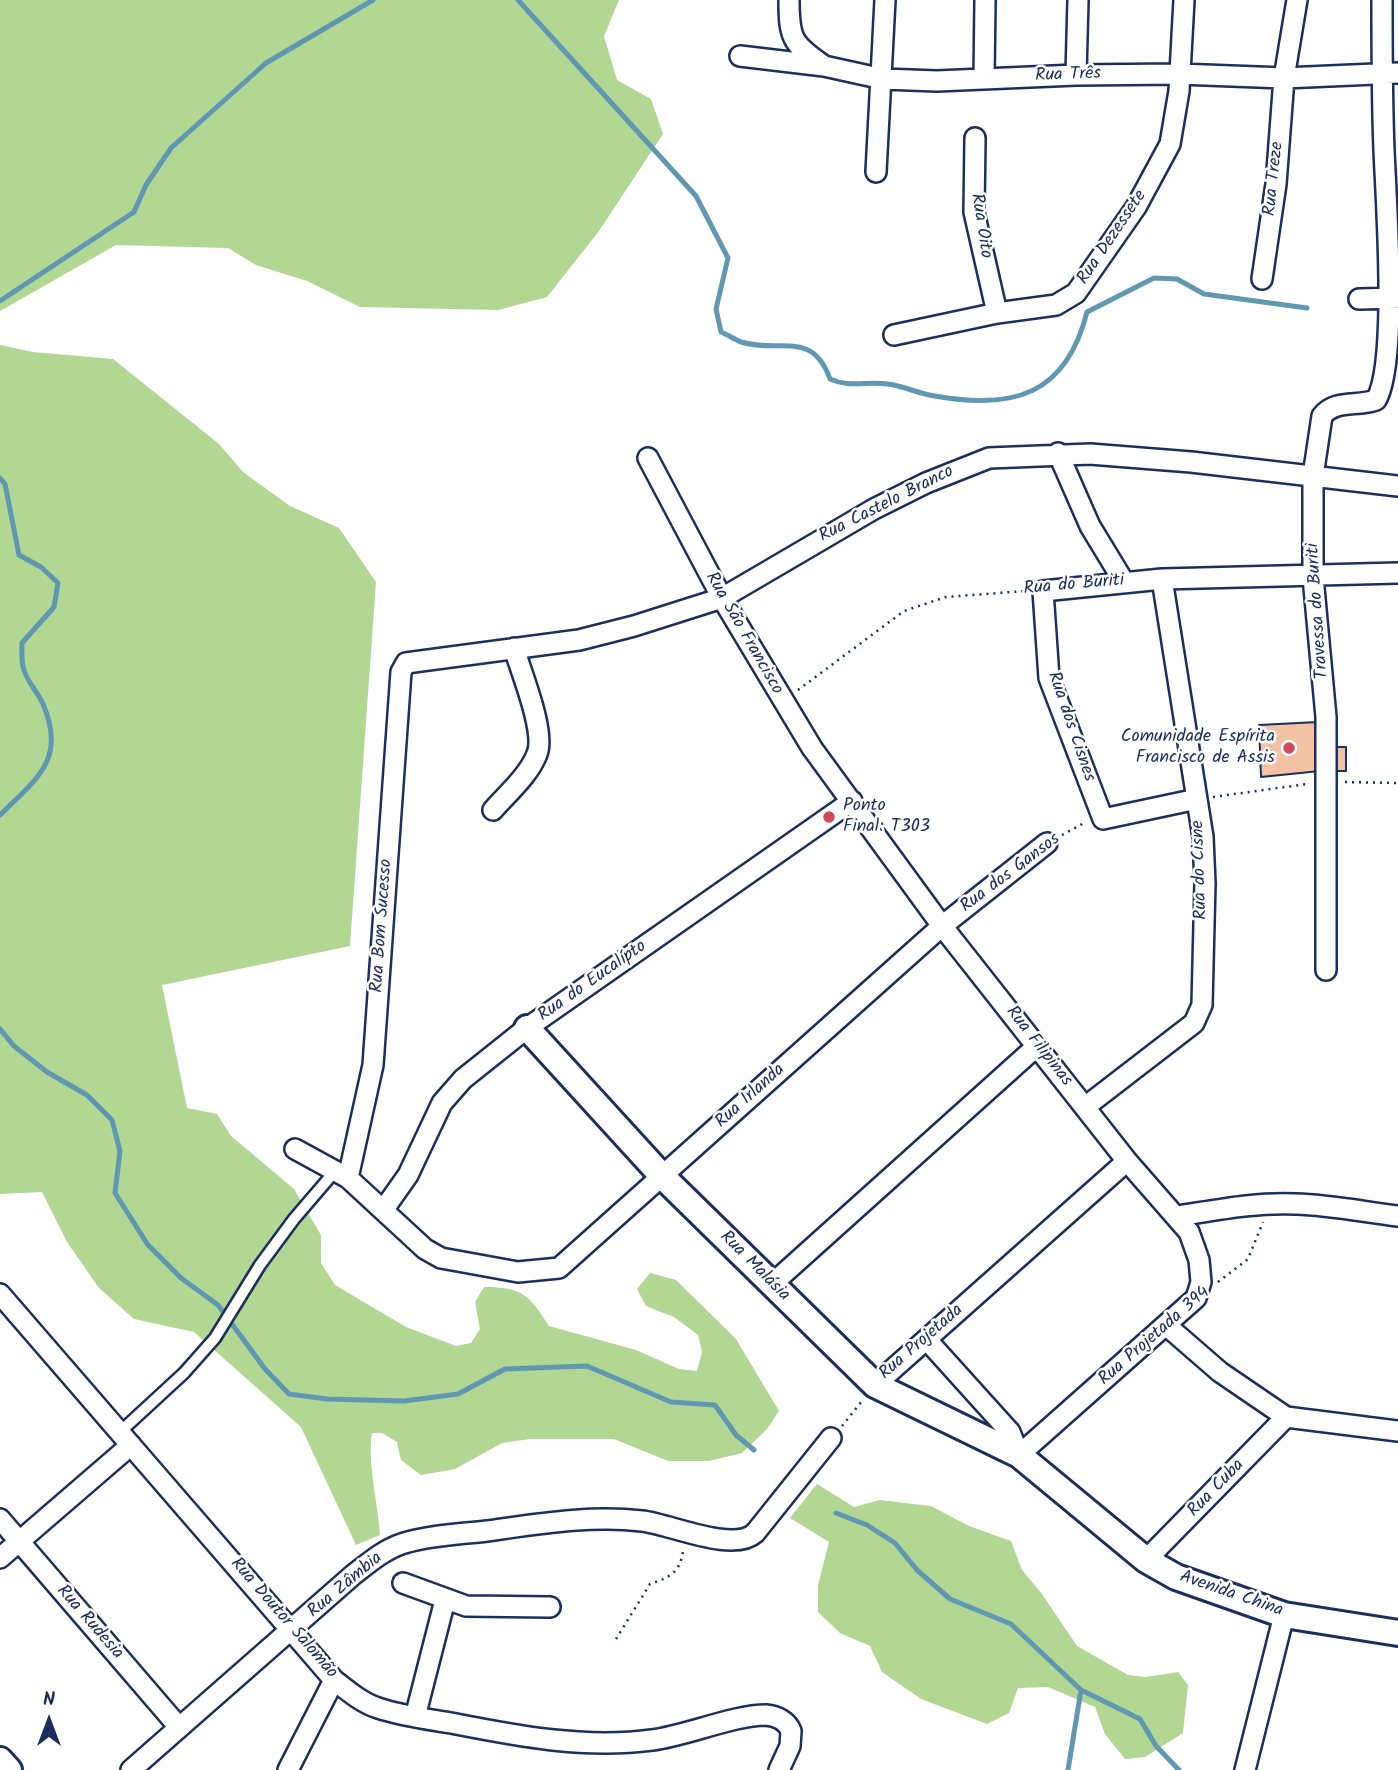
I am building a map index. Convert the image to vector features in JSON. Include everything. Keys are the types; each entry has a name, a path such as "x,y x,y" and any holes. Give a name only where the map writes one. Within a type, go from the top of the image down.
{"street":[{"path":"789,0 789,25 795,43 824,66"},
{"path":"876,172 883,79 885,0"},
{"path":"985,0 985,79"},
{"path":"1076,75 1078,0"},
{"name":"Rua Dezessete","path":"894,335 997,313 1056,305 1076,293 1136,206 1170,144 1180,74 1184,0"},
{"name":"Rua Treze","path":"1262,279 1276,184 1284,78 1297,0"},
{"path":"1359,299 1395,298 1390,74 1382,0"},
{"name":"Rua Três","path":"740,56 824,66 883,79 1180,74 1284,78 1390,74"},
{"name":"Rua Oito","path":"975,138 974,212 997,313"},
{"name":"Travessa do Buriti","path":"1326,970 1325,688 1312,577 1313,476 1319,425 1328,408 1367,403 1376,400 1381,393 1395,298"},
{"path":"1058,453 1090,526 1124,582"},
{"name":"Rua Castelo Branco","path":"401,672 403,665 411,661 590,637 722,598 824,536 938,478 989,458 1058,453 1191,461 1398,486"},
{"name":"Rua São Francisco","path":"648,458 722,598 782,702 852,801"},
{"name":"Rua do Buriti","path":"1043,591 1162,579 1398,573"},
{"name":"Rua do Cisne","path":"1085,1107 1199,1016 1205,883 1197,799 1162,579"},
{"name":"Rua dos Cisnes","path":"1043,591 1049,678 1103,818 1197,799"},
{"path":"493,810 532,764 539,750 534,717 514,648"},
{"name":"Rua Bom Sucesso","path":"342,1174 373,1065 401,672"},
{"name":"Rua Filipinas","path":"852,801 942,926 1127,1161 1178,1216 1193,1239 1199,1259 1201,1282 1196,1298"},
{"name":"Rua do Eucalípto","path":"384,1209 408,1175 442,1103 463,1079 527,1028 852,801"},
{"name":"Rua dos Gansos","path":"942,926 1047,843"},
{"name":"Rua Irlanda","path":"384,1209 425,1249 441,1258 518,1272 559,1268 942,926"},
{"name":"Rua Malásia","path":"527,1028 662,1176 875,1385 1019,1455"},
{"path":"771,1284 1037,1046"},
{"path":"295,1149 342,1174 384,1209"},
{"name":"Rua Projetada","path":"875,1385 1127,1161"},
{"path":"1178,1216 1270,1204 1352,1208 1398,1216"},
{"name":"Rua Doutor Salomão","path":"0,1294 334,1680 378,1708 537,1738 626,1743 765,1715 783,1720 791,1731 790,1746 779,1770"},
{"name":"Rua Projetada 394","path":"1019,1455 1196,1298"},
{"path":"1167,1326 1220,1373 1286,1417 1398,1431"},
{"path":"927,1340 1010,1432 1019,1455"},
{"name":"Rua Cuba","path":"1146,1560 1286,1417"},
{"name":"Rua Zâmbia","path":"131,1770 178,1726 293,1631 373,1560 407,1542 568,1521 644,1521 736,1541 747,1539 755,1533 831,1438"},
{"path":"0,1558 126,1439"},
{"name":"Avenida China","path":"1019,1455 1146,1560 1176,1577 1217,1594 1284,1615 1398,1633"},
{"name":"Rua Rudesia","path":"0,1519 178,1726"},
{"path":"403,1583 445,1600 484,1608 550,1606"},
{"path":"415,1717 445,1600"},
{"path":"1245,1770 1284,1615"},
{"path":"288,1770 334,1680"},
{"path":"0,1760 9,1770"}],"lane":[{"path":"126,1439 221,1328 294,1219 342,1174"}],"path":[{"name":"Rua do Buriti","path":"782,702 904,611 946,597 1043,591"},
{"path":"1197,799 1326,781 1398,783"},
{"name":"Rua dos Gansos","path":"1047,843 1082,824"},
{"name":"Rua Projetada 394","path":"1196,1298 1248,1259 1270,1204"},
{"name":"Rua Projetada","path":"831,1438 875,1385"},
{"path":"616,1639 650,1584 669,1578 677,1570 686,1532"}],"green space":[{"path":"0,0 619,0 604,36 617,80 651,99 663,134 599,231 547,297 498,310 360,307 307,281 256,265 228,248 116,245 0,311"},
{"path":"0,345 33,352 113,359 219,444 243,472 290,506 339,528 376,582 350,946 162,985 187,1108 217,1114 231,1136 294,1189 321,1235 321,1263 335,1285 406,1327 456,1346 471,1343 480,1329 475,1302 484,1287 497,1287 524,1295 549,1326 636,1350 679,1369 697,1371 702,1352 698,1335 674,1317 646,1306 637,1289 650,1273 676,1280 736,1339 779,1411 767,1429 742,1453 709,1461 668,1461 614,1439 530,1439 502,1443 455,1469 421,1475 401,1460 397,1442 382,1433 372,1433 372,1470 380,1535 356,1545 301,1427 194,1332 134,1319 99,1288 67,1242 42,1192 0,1194"},
{"path":"817,1484 854,1507 880,1500 931,1506 969,1526 1011,1541 1022,1570 1042,1594 1077,1646 1128,1675 1146,1677 1178,1672 1188,1685 1183,1733 1145,1757 1125,1759 1105,1734 1095,1707 1048,1687 1018,1688 1009,1713 987,1724 921,1699 882,1672 870,1646 840,1633 818,1612 818,1585 829,1542 790,1518"}],"building":[{"name":"Comunidade Espírita Francisco de Assis","path":"1318,722 1320,771 1261,777 1259,725"},
{"path":"1329,747 1346,747 1346,771 1329,771"}],"waterway":[{"path":"0,301 134,212 146,185 171,148 266,63 373,0"},
{"path":"518,0 696,196 728,258 716,309 721,332 741,342 755,345 804,348 814,354 823,364 830,379 837,382 888,384 929,395 963,400 1012,397 1033,390 1051,379 1066,362 1078,340 1087,312 1154,278 1177,279 1204,294 1307,308"},
{"path":"0,478 5,484 19,555 41,567 58,583 54,607 22,643 25,674 41,700 50,723 49,754 36,779 0,815"},
{"path":"0,1029 14,1046 47,1072 87,1095 112,1120 120,1151 115,1193 148,1245 181,1278 218,1305 265,1369 289,1394 327,1399 404,1401 458,1394 505,1369 587,1366 671,1402 715,1405 736,1435 754,1450"},
{"path":"836,1513 867,1525 895,1543 917,1570 950,1599 1011,1624 1081,1690 1140,1719 1156,1746 1179,1770"},
{"path":"1068,1770 1081,1690"}],"place":[{"name":"Comunidade Espírita Francisco de Assis","path":"1289,748"},
{"name":"Ponto Final: T303","path":"829,817"}]}
